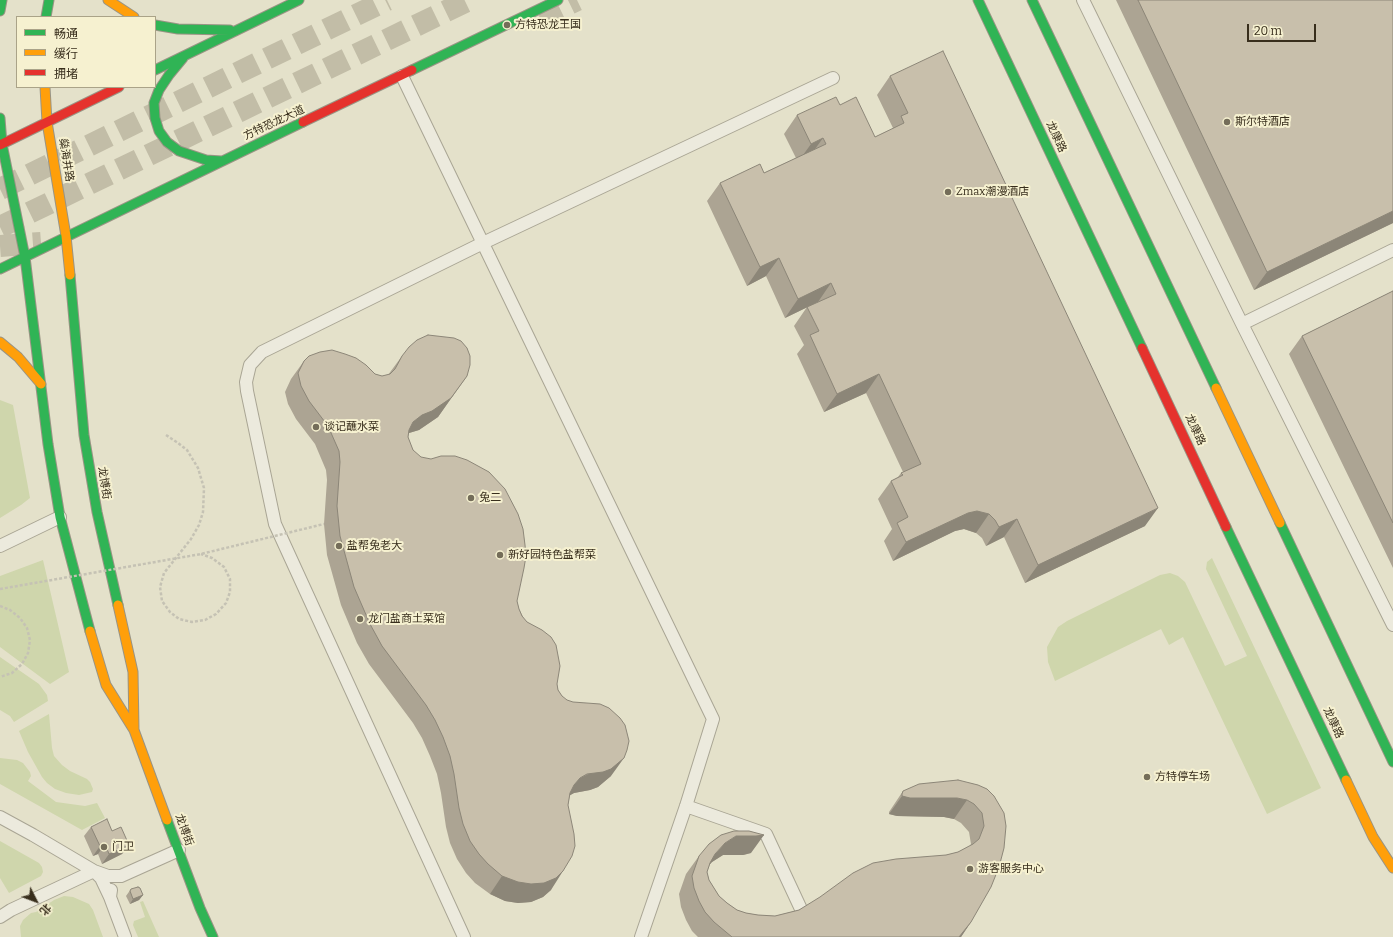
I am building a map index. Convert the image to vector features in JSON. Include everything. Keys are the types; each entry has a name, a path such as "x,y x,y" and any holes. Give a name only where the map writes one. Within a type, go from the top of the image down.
{"main road":[{"path":"0,11 2,0"},
{"path":"46,16 49,0"},
{"path":"108,0 132,16"},
{"path":"156,70 298,0"},
{"name":"方特恐龙大道","path":"0,269 558,0"},
{"name":"龙康路","path":"978,0 1373,837 1393,868"},
{"path":"1032,0 1393,762"},
{"path":"156,25 178,29 235,30"},
{"path":"185,55 169,75 154,103 155,118 159,131 167,142 179,150 206,160 222,161"},
{"name":"燊海井路","path":"45,88 47,122 66,236"},
{"path":"1,145 117,88"},
{"path":"0,118 1,145 25,257"},
{"name":"龙博街","path":"66,236 84,436 97,512 133,672 134,730"},
{"name":"龙博街","path":"25,257 48,444 60,517 84,609 106,686 134,730 200,908 213,937"},
{"path":"0,342 18,357 41,384"}],"lane":[{"path":"1083,0 1242,324 1393,625"},
{"path":"402,76 713,719 686,806 641,937"},
{"path":"464,937 275,524 246,382 250,365 262,352 483,243 833,78"},
{"path":"1242,324 1393,250"},
{"path":"0,546 60,517"},
{"path":"686,806 766,834 814,937"},
{"path":"0,817 40,838 94,871 108,876 120,876 179,850"},
{"path":"94,871 101,878 110,897 125,937"},
{"path":"0,917 11,910 94,871"},
{"path":"110,897 112,889 120,876"}],"path":[{"path":"166,435 178,442 187,450 198,468 204,488 203,512 199,525 191,539 164,573 160,587 162,601 170,612 179,619 192,622 205,620 216,614 226,602 230,592 230,579 224,567 212,558 201,554"},
{"path":"0,590 201,554 324,524"},
{"path":"0,606 10,610 20,618 27,628 30,640 28,653 22,664 12,673 0,677"}],"green space":[{"path":"0,400 13,405 30,498 0,518"},
{"path":"1212,558 1321,788 1267,814 1183,637 1169,645 1161,629 1055,681 1048,662 1047,647 1058,627 1067,621 1160,575 1170,573 1178,576 1185,582 1225,666 1247,656 1206,569 1207,562"},
{"path":"43,560 69,672 50,684 0,647 0,576"},
{"path":"0,657 39,684 47,695 48,701 14,722 10,716 0,710"},
{"path":"49,714 54,756 70,771 87,779 93,789 92,792 79,795 66,793 55,789 42,777 28,752 19,731"},
{"path":"0,758 17,760 23,763 30,772 31,776 28,781 56,802 85,806 97,803 105,818 82,830 0,784"},
{"path":"0,841 39,863 43,872 41,876 9,893 0,878"},
{"path":"64,896 73,897 89,904 93,910 103,937 21,937 20,926 23,920 31,913 36,912 54,900"},
{"path":"143,901 159,937 138,937 133,925 134,921 145,917 140,902"}],"building":[{"path":"1138,0 1393,0 1393,211 1267,272"},
{"path":"943,51 1158,508 1038,565 1017,519 999,527 989,514 977,511 968,513 906,542 897,523 908,517 891,481 903,475 901,473 921,464 879,374 837,394 810,335 819,331 807,307 836,294 831,283 798,299 779,258 760,267 720,183 760,164 764,173 826,144 823,138 811,144 797,115 836,97 840,105 856,97 875,137 904,123 901,116 908,113 890,76"},
{"path":"1393,291 1393,523 1302,336"},
{"path":"428,335 454,338 461,341 467,348 470,356 470,365 467,376 451,398 413,422 409,430 408,437 413,450 421,457 431,459 441,456 455,456 467,460 489,472 505,489 518,514 523,529 525,545 526,556 517,601 519,609 527,622 551,637 556,645 560,666 557,684 558,690 567,700 573,702 600,704 609,708 625,725 629,741 624,758 611,769 603,772 587,774 580,778 574,785 570,793 568,805 575,846 572,856 563,871 556,878 544,883 531,884 518,882 502,876 488,864 470,841 463,824 450,756 443,737 426,705 382,646 370,624 354,587 340,536 337,506 340,462 339,451 328,426 309,401 301,386 298,373 304,361 309,356 332,350 356,358 375,374 382,376 390,374 395,369 409,347 417,340"},
{"path":"958,780 987,789 994,796 1004,813 1006,826 1004,848 999,867 991,887 971,922 959,937 732,937 714,922 705,912 699,901 694,888 692,876 699,856 709,844 721,835 734,831 749,831 764,835 736,836 725,843 715,854 710,863 707,872 709,880 719,896 727,903 737,910 758,915 775,916 799,910 853,873 873,863 896,859 946,855 958,852 979,839 984,826 982,813 974,804 967,800 957,798 910,798 902,796 902,794 903,791 919,784"},
{"path":"107,819 112,831 121,827 129,845 109,854 105,844 100,846 91,827"},
{"path":"138,887 143,895 133,899 130,891 131,889"}],"tunnel":[{"path":"0,189 387,0"},
{"path":"0,227 469,0"},
{"path":"540,18 577,0"},
{"path":"0,246 41,243"}],"traffic: fast":[{"path":"0,11 2,0"},
{"path":"46,16 49,0"},
{"path":"156,70 299,0"},
{"path":"412,70 558,0"},
{"path":"978,0 1142,348"},
{"path":"1032,0 1216,388"},
{"path":"156,25 178,29 230,30"},
{"path":"183,58 159,90 154,103 155,118 159,131 167,142 179,151 206,160 222,161"},
{"path":"0,118 2,144 25,257 48,444 60,517 90,631"},
{"path":"0,269 303,122"},
{"path":"70,275 84,435 97,512 118,605"},
{"path":"1280,523 1393,762"},
{"path":"1226,527 1346,780"},
{"path":"167,820 200,908 213,937"}],"traffic: slow":[{"path":"108,0 132,16"},
{"path":"45,88 47,122 66,236 70,275"},
{"path":"0,342 18,357 41,384"},
{"path":"1216,388 1280,523"},
{"path":"118,605 133,672 134,730"},
{"path":"90,631 106,685 134,730 167,820"},
{"path":"1346,780 1373,837 1393,868"}],"traffic: jam":[{"path":"303,122 412,70"},
{"path":"0,145 117,88"},
{"path":"1142,348 1226,527"}],"place":[{"name":"方特恐龙王国","path":"507,25"},
{"name":"斯尔特酒店","path":"1227,122"},
{"name":"Zmax潮漫酒店","path":"948,192"},
{"name":"谈记蘸水菜","path":"316,427"},
{"name":"兔二","path":"471,498"},
{"name":"盐帮兔老大","path":"339,546"},
{"name":"新好园特色盐帮菜","path":"500,555"},
{"name":"龙门盐商土菜馆","path":"360,619"},
{"name":"方特停车场","path":"1147,777"},
{"name":"门卫","path":"104,847"},
{"name":"游客服务中心","path":"970,869"}]}
